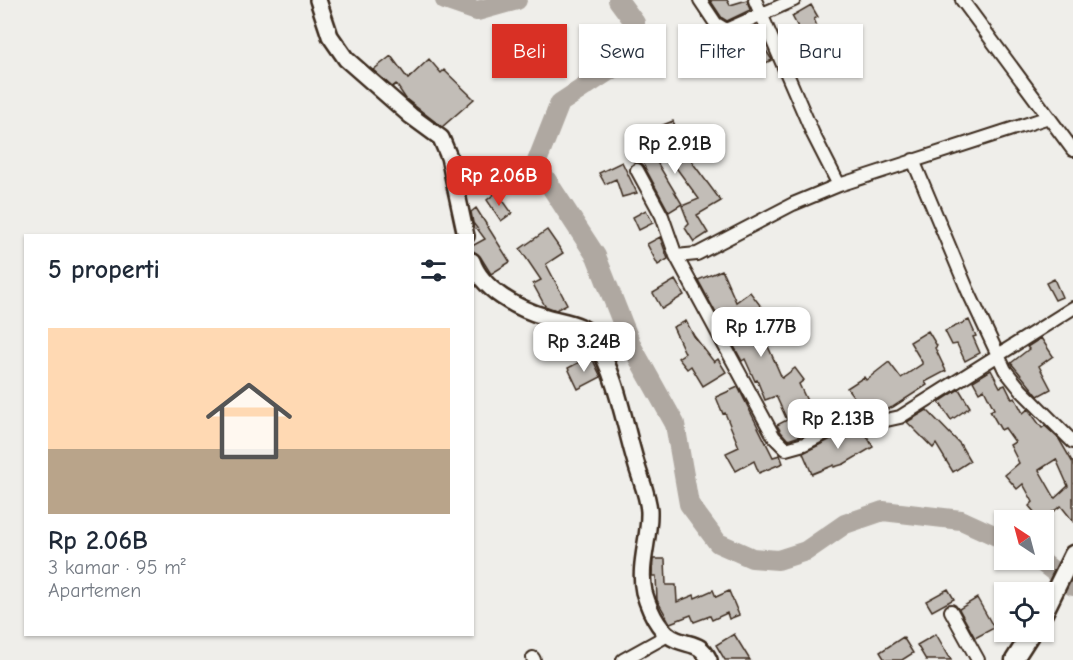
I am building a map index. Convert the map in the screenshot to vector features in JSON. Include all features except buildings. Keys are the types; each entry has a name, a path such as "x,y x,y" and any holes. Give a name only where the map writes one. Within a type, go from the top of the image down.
{"main road":[{"path":"1054,594 1072,557"},
{"path":"1014,660 1026,642"}],"street":[{"path":"318,0 330,36 346,59 403,109 441,138 449,156 466,234"},
{"path":"700,0 716,24 726,30 794,0"},
{"path":"755,0 813,134 839,185"},
{"path":"963,0 1073,150"},
{"path":"676,256 697,254 793,204 839,185 1049,117"},
{"path":"913,160 996,354 1005,370 1021,390 1073,442"},
{"path":"637,170 662,216 676,256 774,437 786,450 804,444 854,418 873,423 900,417 996,354 1073,308"},
{"path":"474,264 480,275 502,296 529,312 578,324 590,333 600,349 620,405 647,499 649,519 643,561 645,593 656,619 668,634 700,647 709,660"},
{"path":"951,610 978,660"},
{"path":"623,660 668,634"}],"waterway":[{"path":"445,0 477,11 517,0"},
{"path":"618,0 635,23 627,59 560,103 536,164 596,256 632,347 675,424 689,504 718,543 752,558 778,560 806,551 845,524 883,511 961,520 994,535"},
{"path":"1052,570 1073,586"}]}
